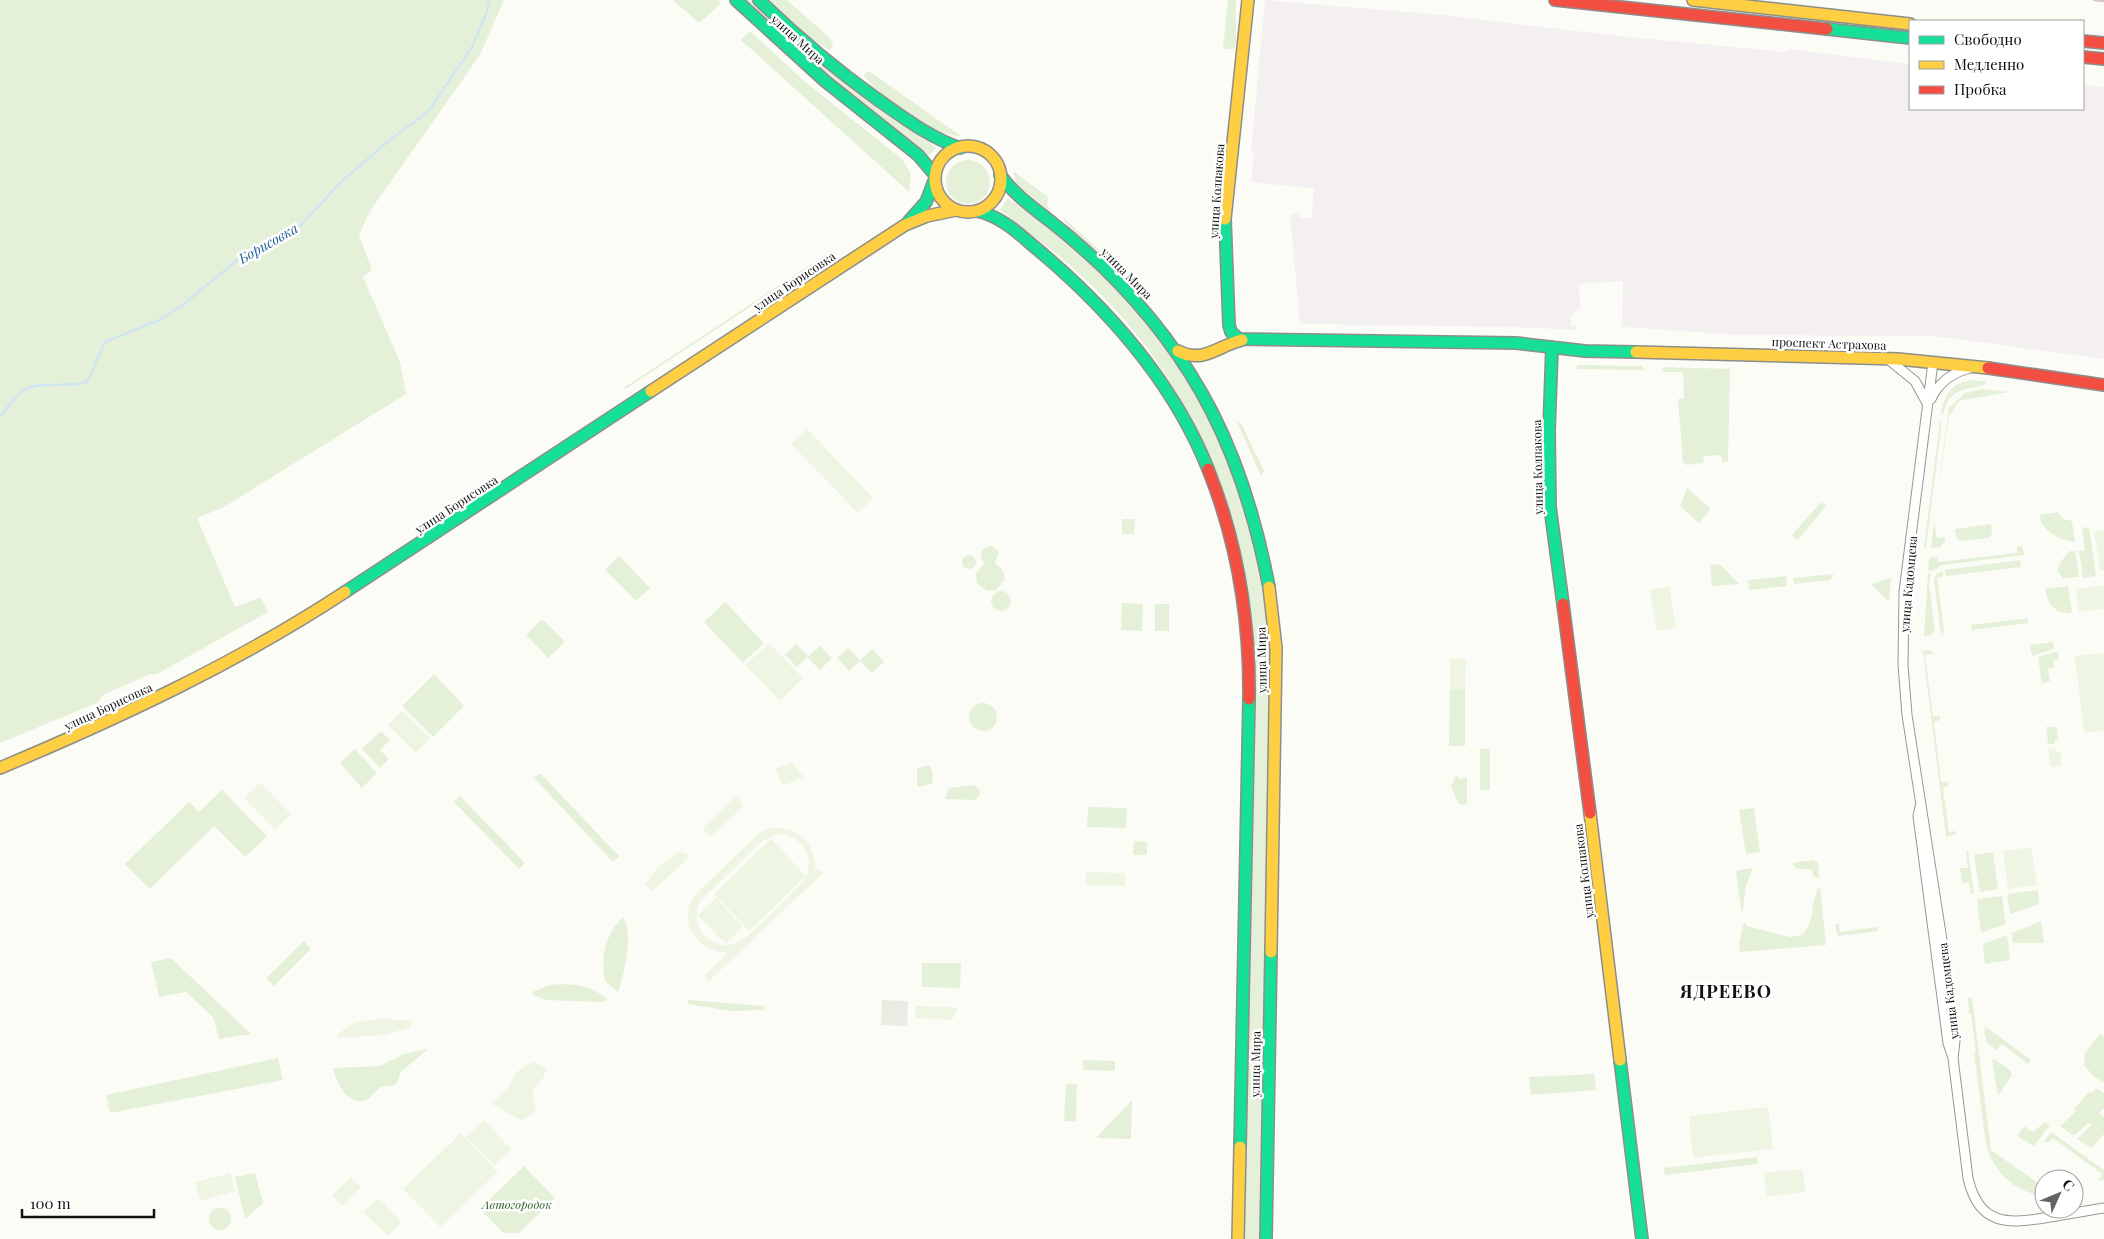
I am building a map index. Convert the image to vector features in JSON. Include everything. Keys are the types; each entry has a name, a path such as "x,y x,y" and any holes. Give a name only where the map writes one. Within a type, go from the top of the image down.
{"main road":[{"name":"улица Мира","path":"736,0 824,81 918,155 934,178"},
{"name":"улица Мира","path":"759,0 786,26 854,82 932,136 960,148"},
{"name":"улица Колпакова","path":"1229,325 1225,216 1248,0"},
{"path":"1555,0 1909,38"},
{"path":"1693,0 1909,24"},
{"path":"2084,41 2104,43"},
{"path":"2084,57 2104,59"},
{"path":"975,147 987,152 998,165 1000,175 995,195 989,204 977,211 956,210 940,196 934,178 944,158 960,148 975,147"},
{"name":"улица Мира","path":"1000,175 1014,192 1075,241 1115,278 1145,310 1174,348 1200,388 1225,436 1249,496 1266,559 1275,632 1266,1239"},
{"name":"улица Борисовка","path":"0,768 87,732 186,684 318,609 905,224 926,202 934,178"},
{"name":"улица Борисовка","path":"905,224 927,216 956,210"},
{"name":"улица Мира","path":"977,211 998,218 1062,270 1126,335 1166,388 1189,428 1212,478 1231,535 1245,608 1249,675 1238,1239"},
{"path":"1229,325 1234,334 1242,340"},
{"path":"1220,346 1226,337 1229,325"},
{"path":"1174,348 1191,358 1207,355 1220,346 1242,340 1516,343 1552,347"},
{"name":"улица Колпакова","path":"1552,347 1549,421 1550,507 1594,845 1642,1239"},
{"name":"проспект Астрахова","path":"1552,347 1635,352 1885,358 1976,366 2104,385"},
{"path":"1200,388 1199,370 1207,355"}],"street":[{"path":"1885,358 1897,364 1915,381 1924,395 1928,409"},
{"name":"улица Кадомцева","path":"1933,362 1903,611 1907,715 1949,985 1955,1041 1953,1058 1968,1178 1976,1202 1988,1214 2000,1220 2025,1222 2104,1208"},
{"path":"1928,409 1933,395 1947,379 1960,370 1976,366"}],"shaded area":[{"path":"1265,0 1442,15 1619,36 1785,52 1789,49 1909,64 1909,110 2084,110 2084,85 2104,87 2104,359 1934,336 1739,335 1622,327 1623,281 1579,284 1580,308 1571,316 1571,325 1577,325 1577,330 1512,327 1300,324 1290,214 1298,213 1299,218 1311,218 1314,189 1251,182 1254,152 1251,151"},
{"path":"882,1000 908,1001 907,1026 881,1025"}],"green space":[{"path":"0,0 504,0 480,55 370,211 359,235 372,270 363,277 400,362 406,394 224,507 197,518 235,607 261,597 268,612 157,674 150,674 103,695 97,703 0,743"},
{"path":"673,0 718,0 721,4 699,23"},
{"path":"745,0 752,0 882,110 937,148 928,156 829,76"},
{"path":"769,0 787,0 831,39 833,46 830,50 812,40"},
{"path":"1228,0 1236,0 1236,44 1234,49 1223,49"},
{"path":"750,31 803,80 902,159 911,174 909,192 741,40"},
{"path":"869,71 961,136 935,130 894,105 863,75"},
{"path":"964,160 972,160 984,166 990,182 984,198 972,204 964,204 952,198 946,186 946,178 952,166"},
{"path":"1013,171 1048,197 1047,204 1050,215 1016,183"},
{"path":"1008,198 1058,236 1105,277 1157,335 1180,367 1219,436 1247,509 1257,546 1265,596 1270,681 1260,1239 1243,1239 1253,620 1233,523 1199,433 1176,391 1150,351 1119,313 1083,277 1000,210"},
{"path":"1064,218 1125,274 1080,241 1067,225"},
{"path":"828,253 828,256 627,388 622,389"},
{"path":"1578,365 1641,366 1646,370 1575,369"},
{"path":"1662,367 1730,369 1728,462 1722,462 1721,455 1703,456 1704,463 1686,465 1683,462 1678,399 1684,398 1683,372 1663,372"},
{"path":"1971,380 1987,382 1951,397 1946,404 1943,415 1941,415 1949,392 1958,384"},
{"path":"1982,389 2009,392 1959,401 1949,417 1936,501 1949,408 1965,393"},
{"path":"1236,420 1241,423 1264,471 1261,476"},
{"path":"1940,422 1942,422 1926,547 1924,547"},
{"path":"807,429 873,498 858,513 791,444"},
{"path":"1687,488 1711,509 1699,523 1680,506"},
{"path":"1821,502 1826,506 1798,540 1792,535"},
{"path":"2058,512 2063,519 2072,521 2075,542 2063,540 2052,534 2044,526 2039,515"},
{"path":"1122,519 1135,519 1134,534 1122,534"},
{"path":"1934,521 1937,538 1945,537 1945,541 1940,547 1931,548"},
{"path":"1991,524 1992,534 1989,538 1960,541 1956,537 1955,529"},
{"path":"2089,527 2096,576 2083,578 2079,551 2085,550 2082,528"},
{"path":"2104,530 2104,570 2100,570 2094,531"},
{"path":"992,546 999,552 995,563 1003,570 1005,579 996,590 987,591 977,583 976,574 984,563 981,557 983,549"},
{"path":"2020,546 2023,549 2024,555 1942,565 1932,571 1928,570 1929,559 1932,557 1937,557 1938,562 2017,553 2017,547"},
{"path":"2070,551 2075,551 2079,577 2063,578 2057,571 2062,560"},
{"path":"966,555 972,555 976,562 972,569 966,569 962,565 962,559"},
{"path":"619,556 650,588 636,601 605,570"},
{"path":"2020,560 2021,567 1946,576 1945,570"},
{"path":"1710,564 1721,565 1739,584 1712,586"},
{"path":"1943,571 1943,577 1937,578 1944,631 1941,635 1934,579 1936,574"},
{"path":"1928,573 1931,574 1929,583 1935,630 1931,635 1924,636"},
{"path":"1834,574 1830,580 1794,584 1793,578"},
{"path":"1786,576 1787,586 1749,590 1748,580"},
{"path":"1891,578 1889,602 1871,584"},
{"path":"2104,585 2104,609 2079,612 2076,589"},
{"path":"1669,586 1676,628 1657,631 1650,590"},
{"path":"2068,586 2072,613 2061,612 2053,607 2050,604 2045,589"},
{"path":"1001,591 1008,594 1011,601 1008,608 1001,611 994,608 991,601 994,594"},
{"path":"725,602 764,643 743,663 704,622"},
{"path":"1122,603 1143,604 1142,631 1121,630"},
{"path":"1155,604 1169,604 1169,631 1155,631"},
{"path":"2028,618 2028,623 1972,630 1971,625"},
{"path":"542,619 565,642 548,658 526,635"},
{"path":"2053,642 2054,649 2032,656 2030,645"},
{"path":"769,643 803,678 780,701 745,665"},
{"path":"796,644 808,656 820,646 832,658 820,670 807,657 797,667 785,655"},
{"path":"848,648 860,660 872,649 884,662 872,673 860,661 849,671 837,658"},
{"path":"1930,650 1933,654 1925,655 1933,716 1940,716 1940,720 1934,722 1941,782 1948,782 1948,786 1943,788 1949,832 1955,831 1956,834 1946,837 1923,651"},
{"path":"2058,651 2059,659 2053,660 2054,668 2048,669 2050,681 2042,684 2038,657"},
{"path":"2104,653 2104,731 2084,733 2075,656"},
{"path":"1450,659 1466,659 1465,690 1450,690"},
{"path":"434,674 464,706 433,737 402,706"},
{"path":"1450,690 1465,690 1465,746 1449,746"},
{"path":"983,703 993,707 997,717 993,727 983,731 973,727 969,717 973,707"},
{"path":"402,711 430,738 416,753 388,725"},
{"path":"2046,727 2057,727 2058,740 2055,740 2055,744 2048,744"},
{"path":"381,731 390,740 380,750 389,759 380,768 362,749"},
{"path":"2055,748 2056,751 2060,751 2062,766 2051,767 2048,749"},
{"path":"355,749 377,773 362,788 340,763"},
{"path":"1480,749 1490,749 1490,790 1480,790"},
{"path":"791,762 804,777 783,786 776,769"},
{"path":"930,765 933,776 932,784 917,787 917,768"},
{"path":"540,773 619,856 613,862 534,778"},
{"path":"1456,776 1461,779 1467,777 1467,804 1459,805 1451,786"},
{"path":"260,782 291,814 275,830 244,798"},
{"path":"974,785 980,790 980,795 975,800 945,799 949,788"},
{"path":"222,790 267,836 245,857 214,826 150,889 125,864 189,802 199,812"},
{"path":"460,796 525,863 519,869 454,802"},
{"path":"739,797 743,807 710,837 702,829 734,798"},
{"path":"1088,807 1127,808 1126,828 1087,827"},
{"path":"1754,808 1760,852 1746,854 1739,810"},
{"path":"772,828 781,828 798,834 809,845 813,853 815,871 818,868 823,873 709,981 704,976 728,953 707,947 693,934 688,916 690,906 694,896 759,833","holes":["778,834 786,835 799,842 804,847 809,860 805,878 760,925 734,944 721,945 713,942 706,937 698,926 697,910 700,901 762,841"]},
{"path":"771,839 806,876 749,931 714,894"},
{"path":"1134,841 1147,842 1147,855 1133,855"},
{"path":"2031,847 2037,885 2008,889 2003,851"},
{"path":"679,851 688,855 687,859 653,891 645,885 656,869"},
{"path":"1966,851 1968,851 1974,894 1971,894 1969,882 1962,883 1960,868 1968,868"},
{"path":"1993,852 1998,889 1980,892 1974,855"},
{"path":"1813,860 1818,863 1819,878 1814,877 1812,870 1796,868 1792,863"},
{"path":"1753,868 1746,886 1742,916 1736,871"},
{"path":"1086,872 1125,873 1125,886 1086,885"},
{"path":"1820,887 1826,945 1740,952 1739,944 1744,922 1747,926 1790,937 1802,935 1809,923 1815,895"},
{"path":"2038,890 2039,904 2010,914 2007,894"},
{"path":"2002,896 2006,924 1981,933 1977,899"},
{"path":"716,898 743,927 726,944 698,915"},
{"path":"623,917 628,932 628,943 623,976 618,992 605,981 603,964 608,939"},
{"path":"2041,921 2044,943 2013,943 2012,933"},
{"path":"1839,924 1840,932 1878,927 1878,931 1838,936 1835,925"},
{"path":"2007,935 2010,960 1985,964 1983,944"},
{"path":"304,941 311,949 274,986 266,978"},
{"path":"171,958 251,1034 219,1039 213,1017 186,992 159,997 151,962"},
{"path":"922,963 961,963 960,988 922,987"},
{"path":"566,984 581,986 595,991 608,1000 602,1002 545,1000 533,995 532,992 550,985"},
{"path":"1972,997 1991,1150 2034,1180 2034,1194 2015,1185 2000,1172 1986,1144 1968,998"},
{"path":"688,1000 764,1006 764,1010 731,1011 688,1004"},
{"path":"917,1006 955,1007 957,1010 952,1020 916,1018 915,1011"},
{"path":"388,1019 413,1021 410,1027 385,1035 336,1038 353,1024"},
{"path":"1986,1027 2031,1060 2028,1064 2002,1044 1996,1050 1987,1043 1984,1032"},
{"path":"2100,1034 2104,1037 2104,1083 2093,1076 2084,1065 2085,1053"},
{"path":"428,1049 401,1072 396,1084 381,1087 366,1100 354,1100 348,1097 340,1086 333,1068 380,1066 404,1054"},
{"path":"278,1058 283,1080 110,1113 106,1095"},
{"path":"1994,1059 2010,1070 2012,1075 1998,1096 1992,1060"},
{"path":"1083,1060 1115,1061 1115,1071 1083,1070"},
{"path":"533,1061 546,1069 544,1077 532,1091 536,1108 532,1115 521,1120 492,1104 508,1088 515,1073"},
{"path":"1594,1074 1596,1090 1531,1095 1529,1077"},
{"path":"1066,1084 1077,1084 1076,1122 1064,1121"},
{"path":"2096,1088 2104,1093 2104,1108 2099,1113 2104,1117 2104,1134 2091,1148 2077,1139 2091,1125 2088,1123 2074,1136 2060,1126 2076,1111 2074,1109 2090,1091 2092,1093"},
{"path":"1132,1100 1131,1139 1096,1138"},
{"path":"1768,1107 1773,1149 1693,1158 1689,1116"},
{"path":"484,1120 511,1149 494,1165 466,1137"},
{"path":"2045,1122 2050,1125 2034,1146 2017,1136 2024,1126 2033,1132"},
{"path":"2051,1132 2104,1170 2104,1180 2099,1181 2102,1174 2053,1138 2048,1143 2044,1141"},
{"path":"461,1133 498,1172 440,1227 403,1189"},
{"path":"1757,1157 1757,1164 1665,1175 1664,1168"},
{"name":"Автогородок","path":"524,1166 555,1198 519,1233 503,1233 480,1209"},
{"path":"1803,1169 1805,1192 1767,1197 1764,1173"},
{"path":"230,1173 235,1191 200,1201 195,1182"},
{"path":"255,1173 263,1203 245,1219 235,1177"},
{"path":"351,1177 361,1187 342,1206 332,1195"},
{"path":"378,1198 401,1222 388,1236 363,1212"},
{"path":"220,1208 228,1211 231,1219 228,1227 220,1230 212,1227 209,1219 212,1211"}],"waterway":[{"name":"Борисовка","path":"0,416 18,395 30,387 71,385 87,382 105,342 159,320 179,308 246,253 301,225 341,182 391,139 428,112 472,47 488,9 489,0"}],"railway":[{"path":"2094,0 2104,1"}],"traffic: fast":[{"path":"736,0 825,81 918,155 935,175"},
{"path":"759,0 816,52 861,88 917,126 960,148"},
{"path":"1827,29 1909,38"},
{"path":"1000,175 1024,200 1096,260 1136,301 1165,337 1190,374 1212,412 1246,495 1259,539 1269,587"},
{"path":"909,221 926,202 934,181"},
{"path":"977,211 996,218 1020,235 1069,277 1117,326 1139,352 1178,408 1208,469"},
{"path":"1225,219 1229,325 1231,332 1239,339 1516,343 1585,351 1636,352"},
{"path":"1552,347 1549,431 1550,507 1563,604"},
{"path":"345,592 651,391"},
{"path":"1240,1147 1249,699"},
{"path":"1266,1239 1271,952"},
{"path":"1620,1060 1642,1239"}],"traffic: slow":[{"path":"1225,219 1248,0"},
{"path":"1693,0 1909,24"},
{"path":"968,146 980,149 991,156 998,167 1001,179 998,191 991,202 980,209 968,212 956,209 945,202 938,191 935,179 938,167 945,156 956,149 968,146"},
{"path":"651,391 905,225 927,216 956,210"},
{"path":"1178,351 1187,355 1203,355 1242,340"},
{"path":"1636,352 1898,359 1988,368"},
{"path":"1269,587 1276,648 1271,952"},
{"path":"0,768 177,688 220,666 345,592"},
{"path":"1590,813 1620,1060"},
{"path":"1238,1239 1240,1147"}],"traffic: jam":[{"path":"1555,0 1827,29"},
{"path":"2084,41 2104,43"},
{"path":"2084,57 2104,59"},
{"path":"1988,368 2104,385"},
{"path":"1208,469 1227,525 1240,582 1247,640 1249,699"},
{"path":"1563,604 1590,813"}],"district":[{"name":"ЯДРЕЕВО","path":"1726,991"}]}
